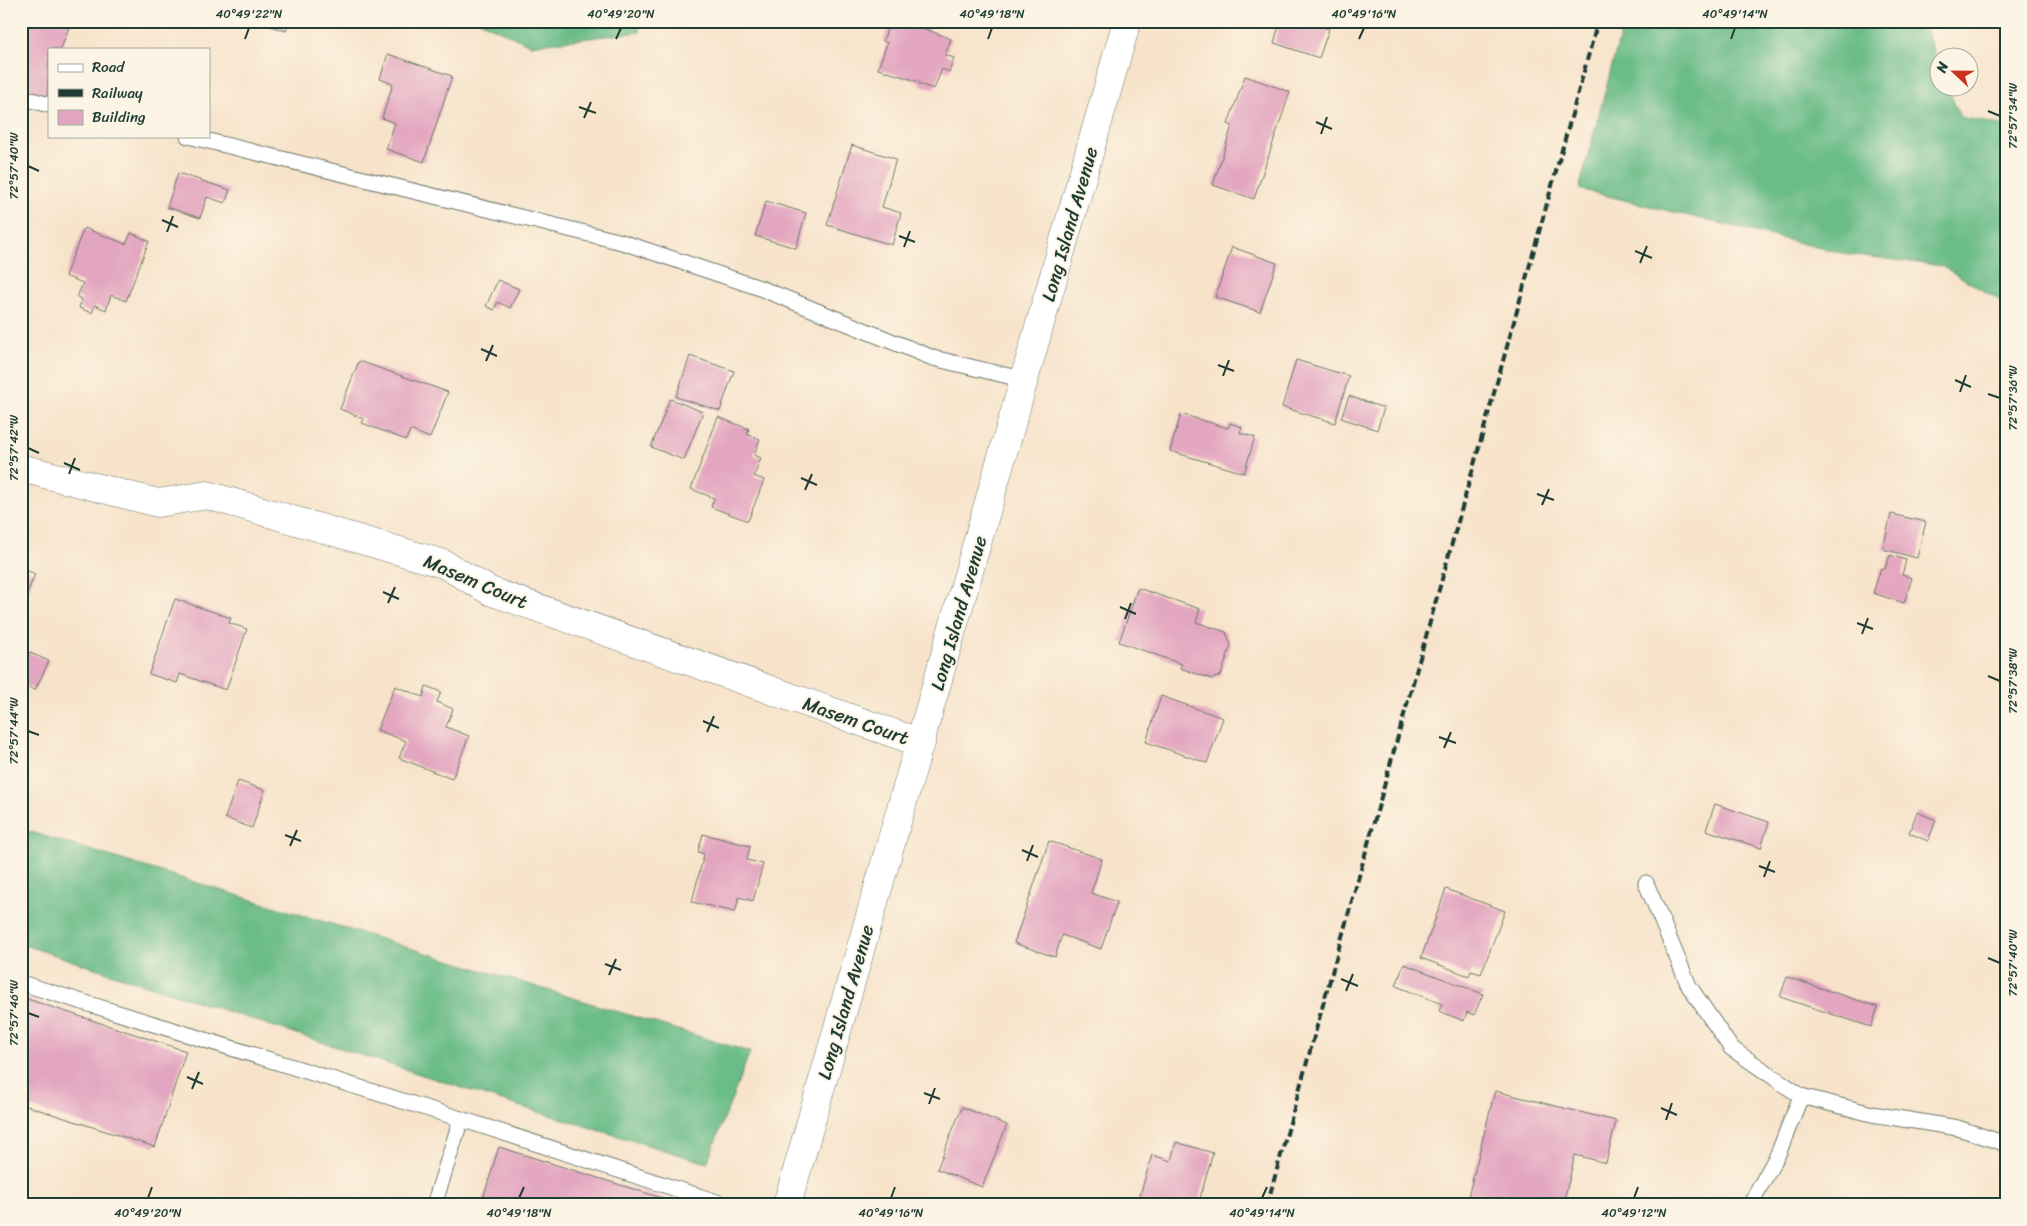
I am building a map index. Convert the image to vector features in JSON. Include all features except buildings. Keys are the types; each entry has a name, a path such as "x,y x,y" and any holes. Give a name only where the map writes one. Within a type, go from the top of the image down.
{"street":[{"name":"Long Island Avenue","path":"787,1205 1127,21"},
{"name":"Masem Court","path":"21,468 158,503 206,495 444,564 490,590 921,743"}],"lane":[{"path":"21,97 48,105"},
{"path":"196,138 622,242 760,288 933,358 1025,380"},
{"path":"1646,883 1689,986 1731,1048 1801,1096 1872,1114 1958,1128 2006,1144"},
{"path":"21,983 461,1119 726,1205"},
{"path":"1750,1205 1778,1154 1801,1096"},
{"path":"434,1205 461,1119"}],"green space":[{"path":"479,21 638,21 640,32 530,45"},
{"path":"1624,21 1922,21 1932,48 1930,48 1930,98 1952,98 1960,117 2006,126 2006,304 1942,266 1841,253 1579,189"},
{"path":"21,829 750,1052 707,1163 505,1102 21,944"}],"railway":[{"path":"1267,1205 1598,21"}]}
